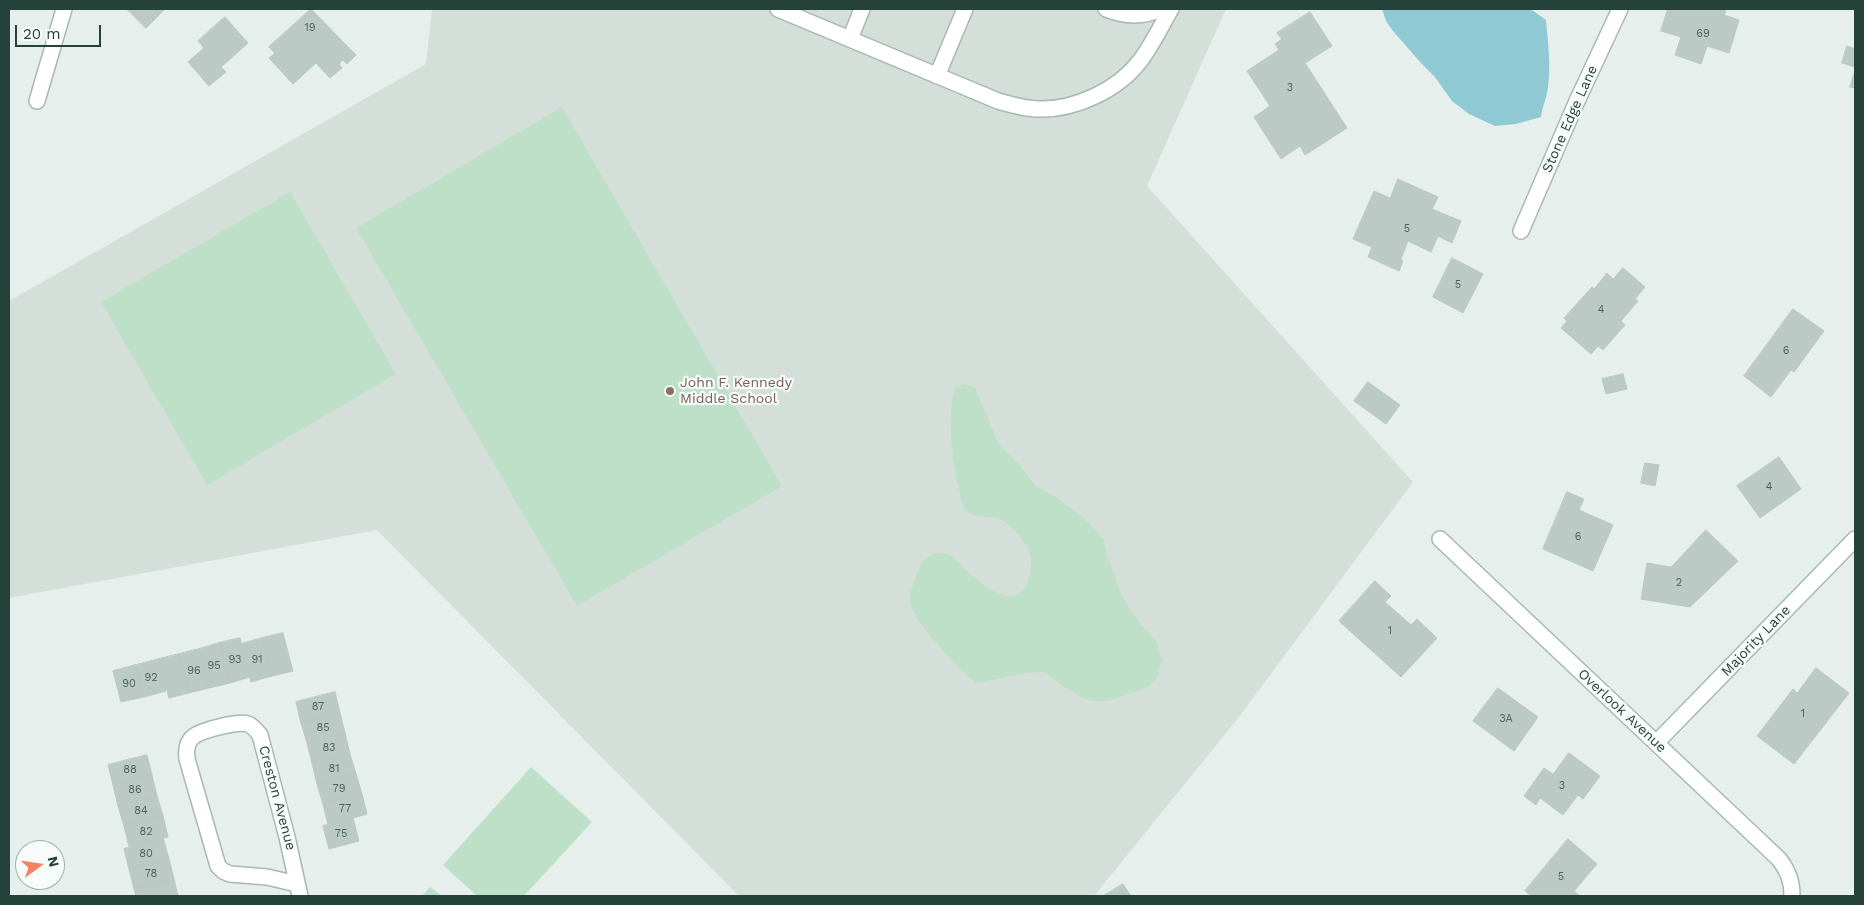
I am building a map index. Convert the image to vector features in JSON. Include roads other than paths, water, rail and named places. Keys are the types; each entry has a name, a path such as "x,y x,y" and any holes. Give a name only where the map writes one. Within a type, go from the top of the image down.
{"street":[{"path":"37,101 64,9"},
{"path":"778,9 998,101 1025,108 1068,106 1098,94 1126,76 1139,62 1171,9"},
{"path":"850,39 862,9"},
{"path":"937,76 965,9"},
{"path":"1106,9 1121,14 1137,15 1160,9"},
{"name":"Stone Edge Lane","path":"1521,231 1620,9"},
{"name":"Overlook Avenue","path":"1440,539 1779,859 1787,870 1792,883 1792,893"},
{"name":"Majority Lane","path":"1656,743 1855,539"},
{"name":"Creston Avenue","path":"240,723 249,725 260,735 288,837 299,890 267,877 230,874 218,866 187,759 188,744 194,736 202,732 240,723"}],"water":[{"path":"1382,9 1532,10 1546,20 1549,79 1541,117 1516,124 1495,126 1469,114 1452,101 1435,77 1393,31 1386,21"}],"place":[{"name":"John F. Kennedy Middle School","path":"670,391"}]}
